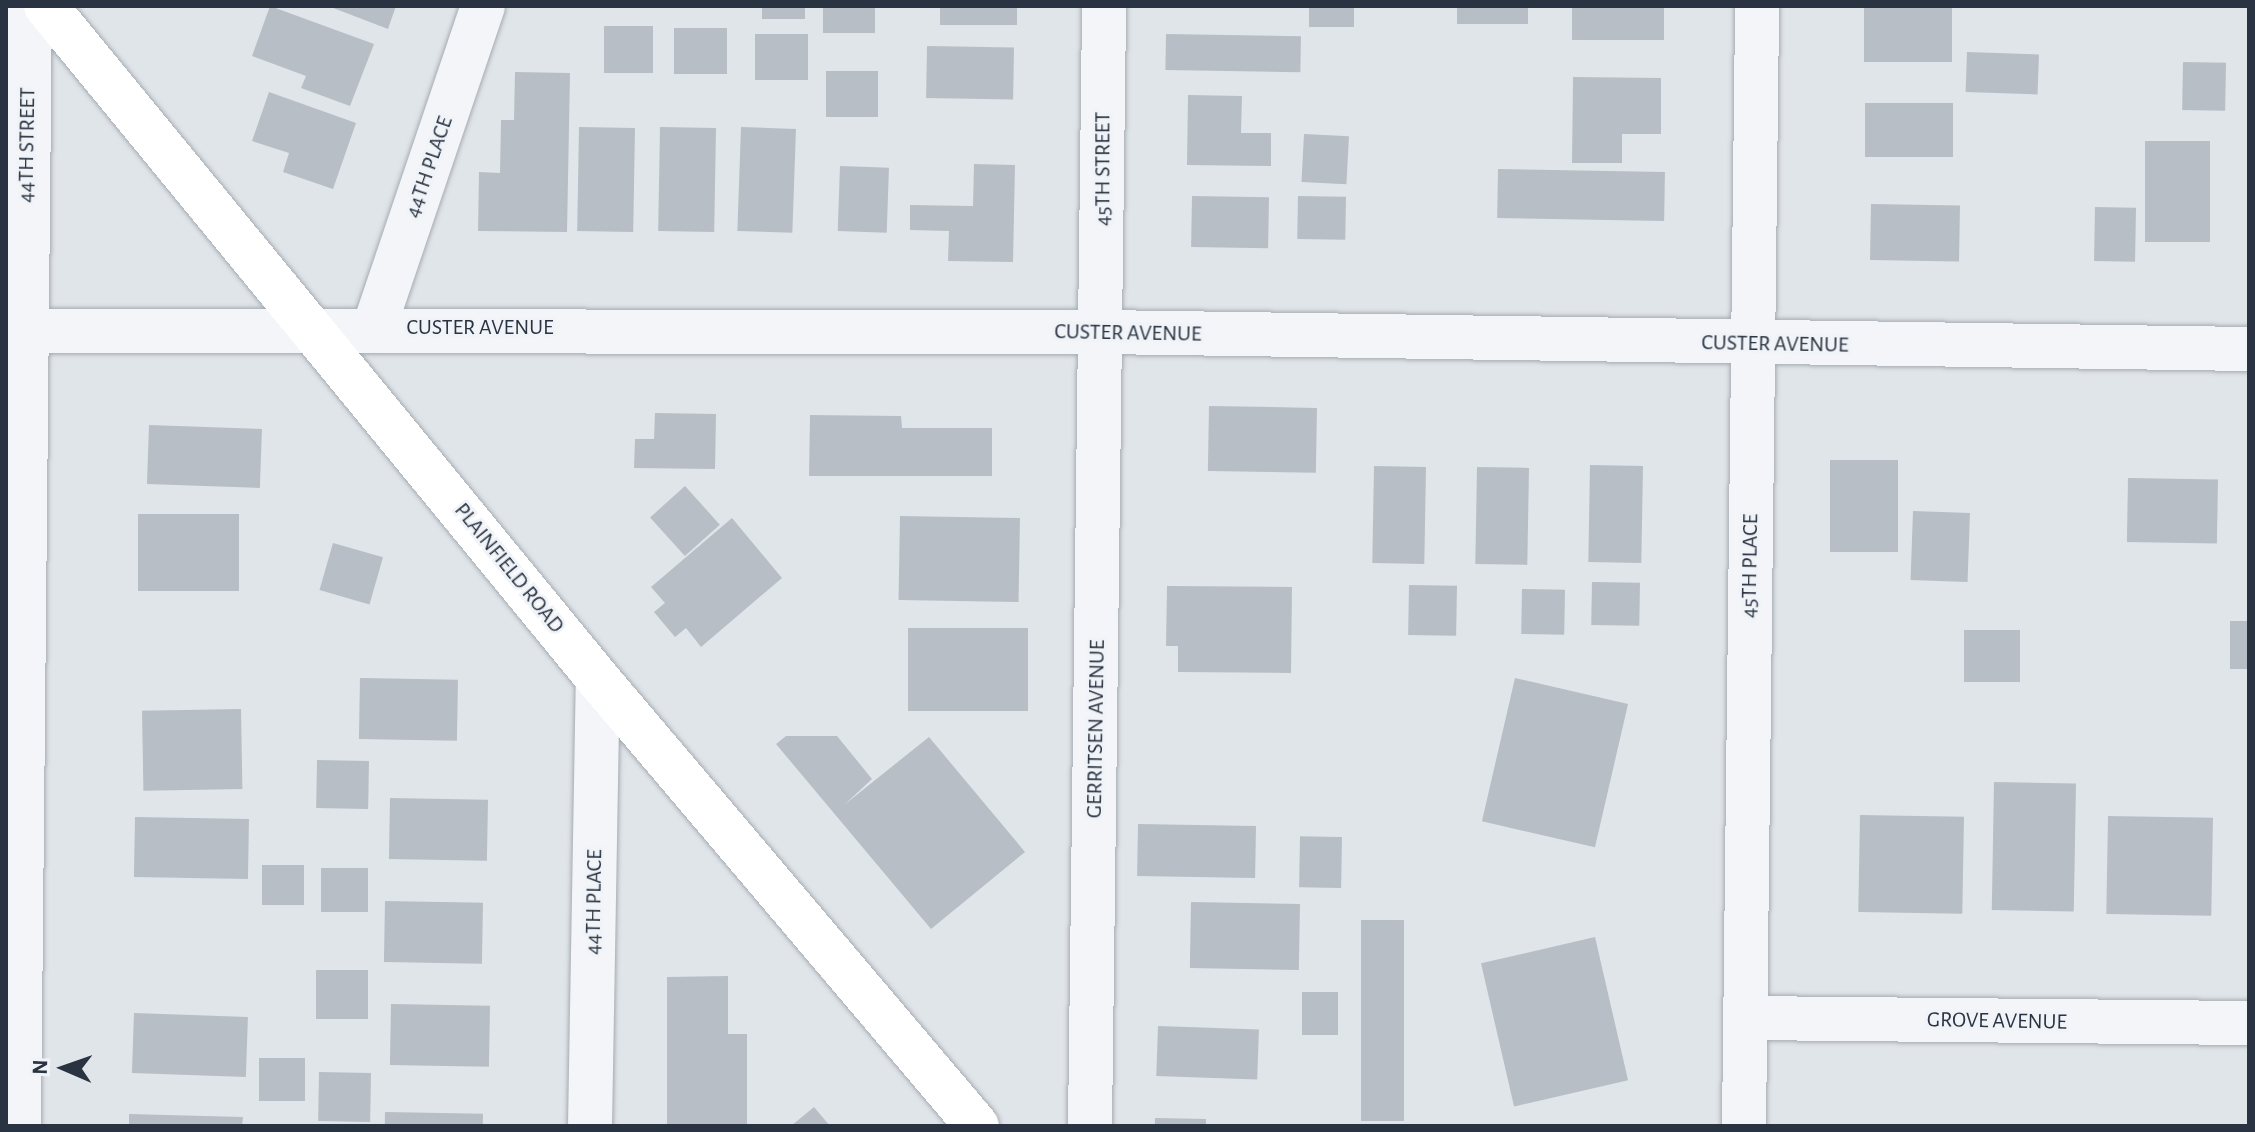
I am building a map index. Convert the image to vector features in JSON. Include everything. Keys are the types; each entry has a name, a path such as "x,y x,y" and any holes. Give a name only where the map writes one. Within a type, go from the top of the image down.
{"street":[{"name":"44TH STREET","path":"19,1126 15,331 30,6"},
{"name":"PLAINFIELD ROAD","path":"46,6 316,329 598,679 977,1126"},
{"name":"44TH PLACE","path":"374,328 483,6"},
{"name":"45TH STREET","path":"1102,332 1104,6"},
{"name":"45TH PLACE","path":"1744,1126 1757,6"},
{"name":"CUSTER AVENUE","path":"15,331 374,328 1102,332 2249,349"},
{"name":"GERRITSEN AVENUE","path":"1090,1126 1102,332"},
{"name":"44TH PLACE","path":"590,1126 598,679"},
{"name":"GROVE AVENUE","path":"1746,1018 2249,1023"}],"building":[{"path":"270,6 374,44 350,106 301,88 306,76 252,56"},
{"path":"328,6 396,6 388,29"},
{"path":"762,6 805,6 805,19 762,19"},
{"path":"823,6 875,6 875,33 823,33"},
{"path":"940,6 1017,6 1017,25 940,25"},
{"path":"1309,6 1354,6 1354,27 1309,27"},
{"path":"1457,6 1528,6 1528,24 1457,24"},
{"path":"1572,6 1664,6 1664,40 1572,40"},
{"path":"1864,8 1952,8 1952,62 1864,62"},
{"path":"604,26 653,26 653,73 604,73"},
{"path":"674,28 727,28 727,74 674,74"},
{"path":"755,34 808,34 808,80 755,80"},
{"path":"1166,34 1301,36 1300,72 1165,70"},
{"path":"927,46 1014,48 1013,100 926,98"},
{"path":"1967,52 2039,55 2038,94 1966,92"},
{"path":"2183,62 2226,63 2225,111 2182,110"},
{"path":"826,71 878,71 878,117 826,117"},
{"path":"515,72 570,73 567,232 478,231 479,172 500,173 501,120 514,120"},
{"path":"1573,77 1661,78 1661,134 1622,134 1622,163 1572,163"},
{"path":"269,92 356,123 333,189 283,172 289,153 252,141"},
{"path":"1188,95 1242,96 1241,133 1271,133 1271,166 1187,165"},
{"path":"1865,103 1953,103 1953,157 1865,157"},
{"path":"579,127 635,128 633,232 577,231"},
{"path":"660,127 716,128 714,232 658,231"},
{"path":"741,127 796,129 792,233 737,231"},
{"path":"1304,134 1349,136 1346,184 1301,182"},
{"path":"2145,141 2210,141 2210,242 2145,242"},
{"path":"974,164 1015,165 1013,262 948,261 949,231 910,230 910,205 973,206"},
{"path":"840,166 889,168 887,233 838,231"},
{"path":"1498,169 1665,172 1664,221 1497,218"},
{"path":"1192,196 1269,197 1268,248 1191,247"},
{"path":"1298,196 1346,197 1345,240 1297,239"},
{"path":"1871,204 1960,206 1959,262 1870,260"},
{"path":"2095,207 2136,208 2135,262 2094,261"},
{"path":"1209,406 1317,408 1316,473 1208,471"},
{"path":"655,413 716,414 715,469 634,468 635,439 654,439"},
{"path":"810,415 901,416 902,428 992,428 992,476 809,476"},
{"path":"149,425 262,429 260,488 147,484"},
{"path":"1830,460 1898,460 1898,552 1830,552"},
{"path":"1590,465 1643,466 1641,563 1588,562"},
{"path":"1374,466 1426,467 1424,564 1372,563"},
{"path":"1477,467 1529,468 1527,565 1475,564"},
{"path":"2128,478 2218,480 2217,544 2127,542"},
{"path":"685,486 720,525 685,556 650,517"},
{"path":"1913,511 1970,513 1968,582 1911,580"},
{"path":"138,514 239,514 239,591 138,591"},
{"path":"900,516 1020,518 1019,602 899,600"},
{"path":"732,518 782,578 701,647 686,628 675,637 654,612 665,603 651,587"},
{"path":"333,543 383,557 369,604 319,590"},
{"path":"1592,582 1640,583 1639,626 1591,625"},
{"path":"1409,585 1457,586 1456,636 1408,635"},
{"path":"1167,586 1292,587 1291,673 1178,672 1178,646 1166,646"},
{"path":"1522,589 1565,590 1564,635 1521,634"},
{"path":"2230,621 2249,621 2249,669 2230,669"},
{"path":"908,628 1028,628 1028,711 908,711"},
{"path":"1964,630 2020,630 2020,682 1964,682"},
{"path":"360,678 458,680 457,741 359,739"},
{"path":"1515,678 1628,704 1595,847 1482,821"},
{"path":"241,709 242,789 143,791 142,711"},
{"path":"786,736 837,736 872,779 844,805 929,737 1025,852 931,929 776,744"},
{"path":"317,760 369,761 368,809 316,808"},
{"path":"1994,782 2076,783 2074,911 1992,910"},
{"path":"390,798 488,800 487,861 389,859"},
{"path":"1860,815 1964,817 1962,914 1858,912"},
{"path":"2108,816 2213,818 2211,916 2106,914"},
{"path":"135,817 249,819 248,879 134,877"},
{"path":"1138,824 1256,826 1255,878 1137,876"},
{"path":"1300,836 1342,837 1341,888 1299,887"},
{"path":"262,865 304,865 304,905 262,905"},
{"path":"321,868 368,868 368,912 321,912"},
{"path":"385,901 483,903 482,964 384,962"},
{"path":"1191,902 1300,904 1299,970 1190,968"},
{"path":"1361,920 1404,920 1404,1121 1361,1121"},
{"path":"1595,937 1628,1080 1514,1107 1481,963"},
{"path":"316,970 368,970 368,1019 316,1019"},
{"path":"728,976 728,1034 747,1034 747,1126 667,1126 667,977"},
{"path":"1302,992 1338,992 1338,1035 1302,1035"},
{"path":"391,1004 490,1006 489,1067 390,1065"},
{"path":"134,1013 248,1017 246,1077 132,1073"},
{"path":"1158,1026 1259,1030 1257,1079 1156,1076"},
{"path":"259,1058 305,1058 305,1101 259,1101"},
{"path":"319,1072 371,1073 370,1122 318,1121"},
{"path":"814,1107 830,1126 791,1126"},
{"path":"385,1112 483,1114 483,1126 385,1126"},
{"path":"129,1114 243,1117 242,1126 129,1126"},
{"path":"1155,1118 1206,1119 1206,1126 1155,1126"}]}
